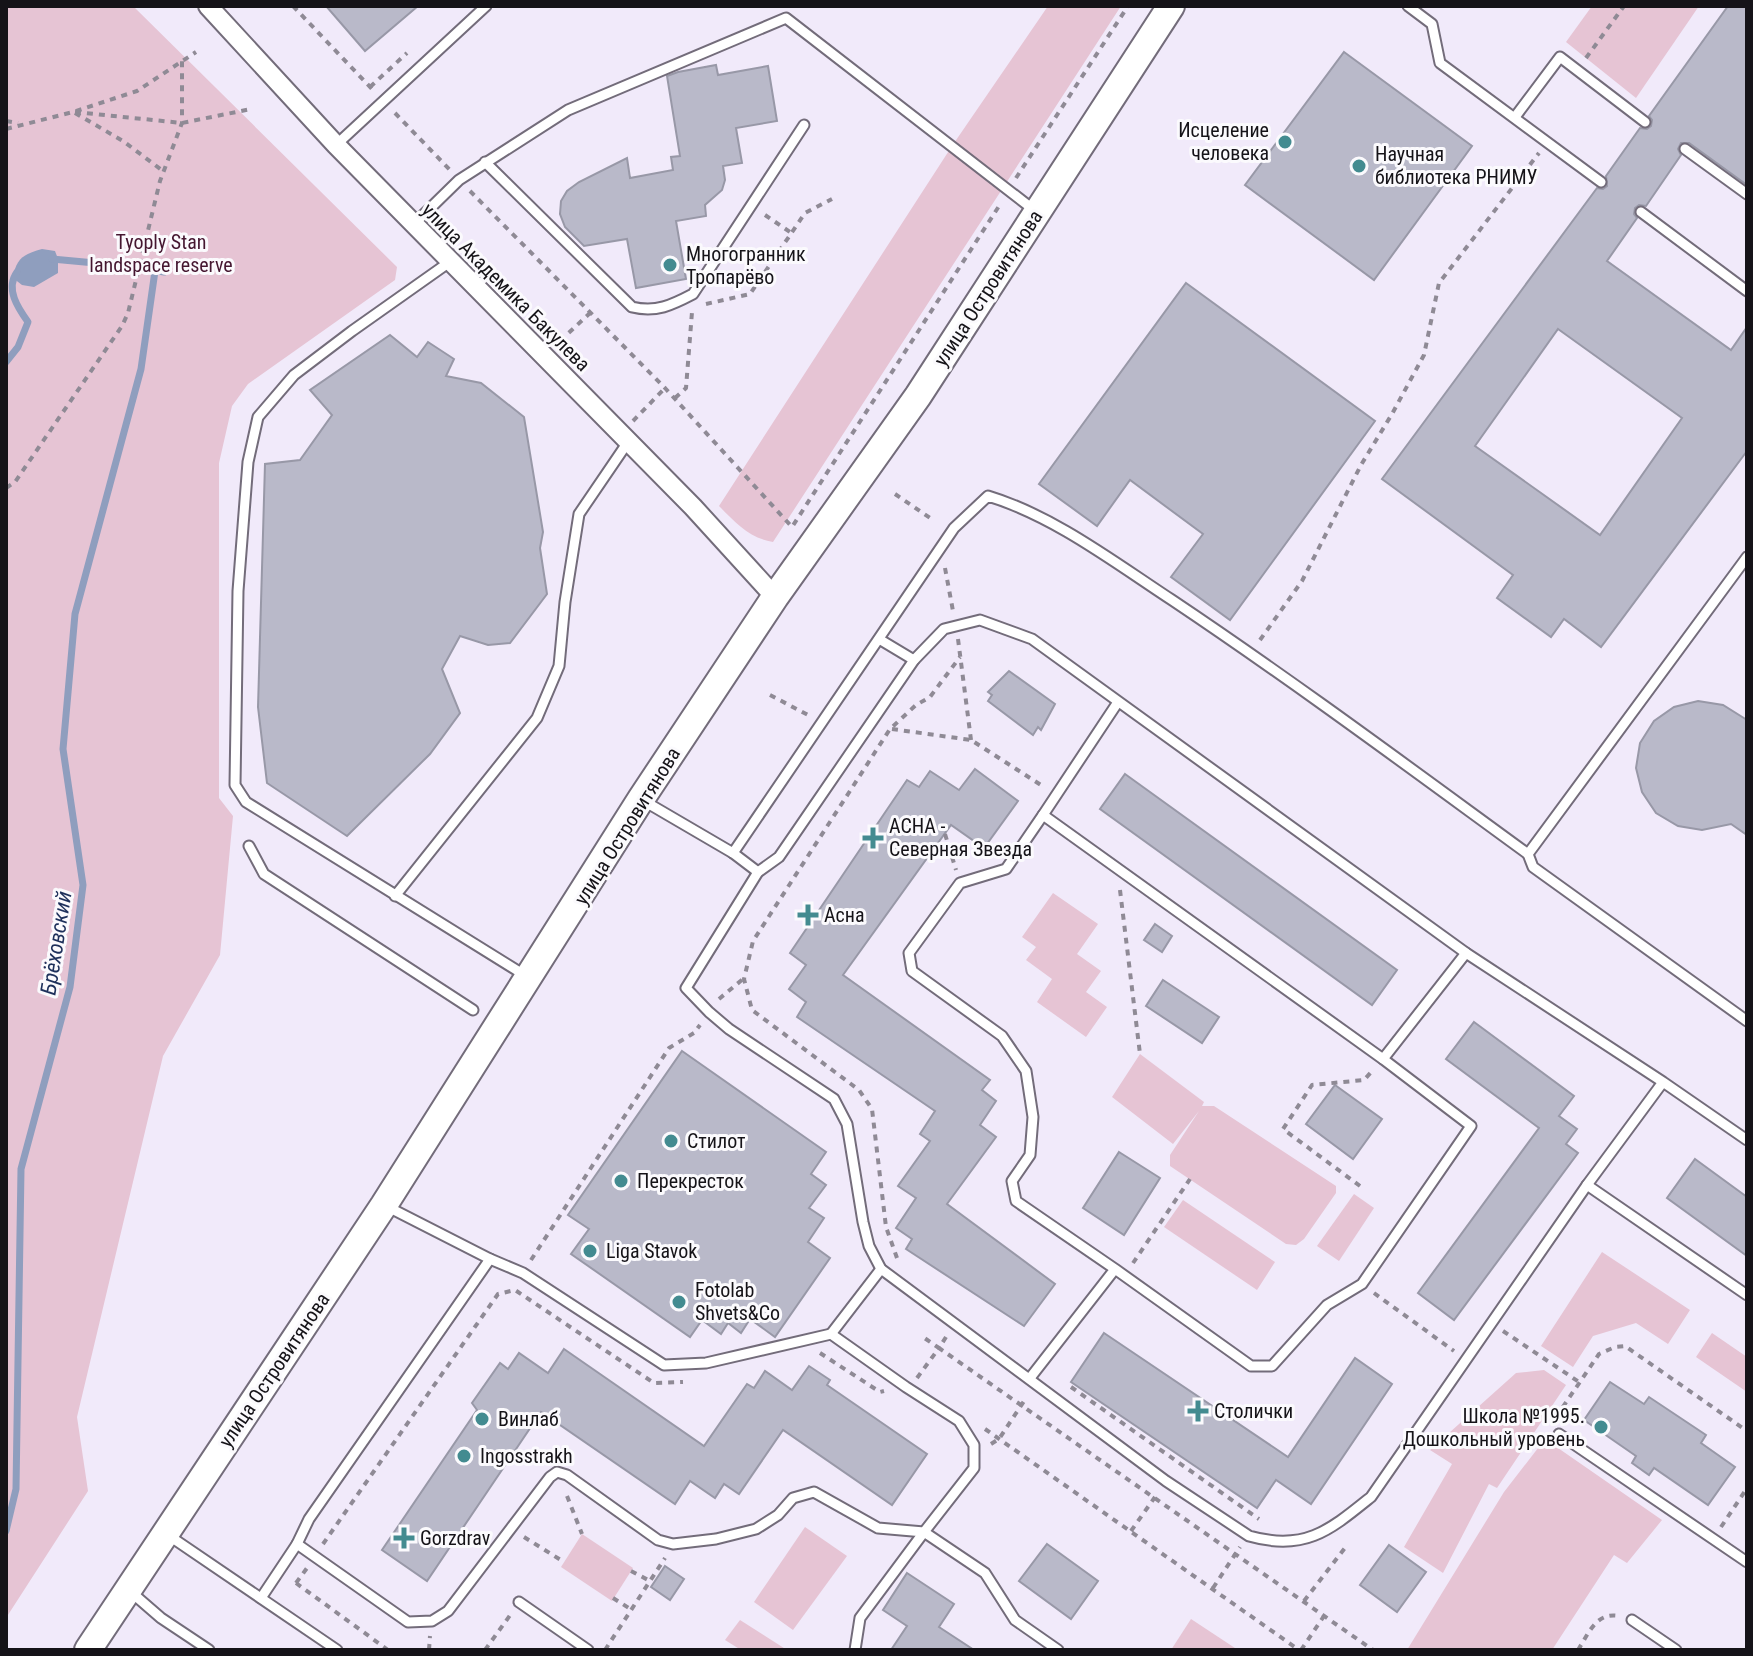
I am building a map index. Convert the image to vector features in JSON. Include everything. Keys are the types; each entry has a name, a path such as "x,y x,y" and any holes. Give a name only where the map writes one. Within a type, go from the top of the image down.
{"main road":[{"name":"улица Островитянова","path":"88,1650 384,1205 641,799 775,597 918,396 1171,6"}],"street":[{"name":"улица Академика Бакулева","path":"208,6 336,145 693,507 775,597"}],"lane":[{"path":"336,145 486,6"},
{"path":"1408,6 1432,24 1440,63 1601,182"},
{"path":"414,224 459,180 568,110 786,18 1037,213"},
{"path":"1515,117 1560,57 1645,122"},
{"path":"485,162 632,307 664,309 693,294 804,125"},
{"path":"1685,149 1747,194"},
{"path":"1641,212 1747,291"},
{"path":"451,261 294,375 258,417 248,462 238,591 235,785 246,802 528,977"},
{"path":"395,896 537,718 559,666 565,602 579,514 624,438"},
{"path":"733,853 954,528 988,496 1014,504 1096,550 1251,653 1528,854 1533,867 1747,1021"},
{"path":"1528,854 1747,557"},
{"path":"1663,1082 1587,1185 1371,1497 1330,1530 1292,1543 1249,1536 1166,1481 881,1269 869,1246 863,1222 847,1124 834,1099 709,1012 686,988 758,872 779,857 914,660 944,629 980,620 1032,639 1466,953 1663,1082 1747,1140"},
{"path":"879,639 914,660"},
{"path":"1043,815 1383,1059 1471,1126 1362,1284 1327,1305 1272,1366 1251,1366 1016,1201 1012,1181 1030,1155 1033,1117 1026,1071 1002,1036 912,971 909,953 960,883 1006,869 1118,702"},
{"path":"641,799 733,853 758,872"},
{"path":"249,846 264,874 473,1010"},
{"path":"1383,1059 1466,953"},
{"path":"1587,1185 1747,1295"},
{"path":"384,1205 523,1273 664,1365 706,1363 831,1334 881,1269"},
{"path":"261,1598 297,1544 309,1519 490,1259"},
{"path":"1034,1381 1041,1365 1115,1269"},
{"path":"831,1334 959,1421 974,1445 974,1468 860,1618 855,1650"},
{"path":"1559,1434 1747,1562"},
{"path":"297,1544 408,1622 432,1621 448,1611 550,1477 557,1472 567,1475 658,1540 673,1544 716,1539 756,1529 778,1515 793,1498 814,1492 878,1528 924,1532 985,1573 1015,1620 1058,1650"},
{"path":"166,1533 337,1650"},
{"path":"128,1590 161,1618 209,1650"},
{"path":"519,1602 588,1650"},
{"path":"1632,1620 1676,1650"}],"path":[{"path":"293,6 459,180 665,388 792,527 1128,6"},
{"path":"1578,70 1624,6"},
{"path":"6,129 137,91 196,52"},
{"path":"6,488 15,482 128,313 160,181 182,123 182,61"},
{"path":"73,112 182,123 251,109"},
{"path":"73,112 123,141 163,171"},
{"path":"6,121 20,124"},
{"path":"1251,653 1302,581 1361,465 1424,355 1439,283 1547,141"},
{"path":"674,398 686,388 692,308 750,294 805,213 832,199"},
{"path":"770,219 793,234"},
{"path":"544,356 590,313"},
{"path":"624,438 665,388"},
{"path":"895,494 933,520"},
{"path":"904,1265 896,1257 886,1227 872,1109 859,1090 752,1010 744,979 753,941 890,729 916,705 930,697 960,657"},
{"path":"770,695 806,715"},
{"path":"867,726 971,740 1056,795"},
{"path":"945,834 960,883"},
{"path":"1117,868 1140,1054"},
{"path":"515,1290 669,1048 694,1033 724,993 744,979"},
{"path":"1360,1186 1283,1129 1312,1085 1364,1080 1383,1059"},
{"path":"1124,1276 1190,1179"},
{"path":"1362,1284 1466,1360"},
{"path":"296,1583 498,1294"},
{"path":"1492,1323 1579,1382"},
{"path":"907,1374 916,1380 953,1324"},
{"path":"923,1337 1373,1650"},
{"path":"1559,1434 1555,1430 1556,1417 1599,1354 1625,1346 1747,1431"},
{"path":"1041,1365 1259,1519"},
{"path":"974,1455 999,1439 1034,1381"},
{"path":"975,1422 1300,1650 1324,1616"},
{"path":"1131,1531 1178,1463"},
{"path":"557,1472 582,1534"},
{"path":"1713,1539 1747,1488"},
{"path":"511,1529 564,1562"},
{"path":"1213,1588 1249,1536"},
{"path":"605,1650 673,1544"},
{"path":"1304,1601 1348,1544"},
{"path":"631,1571 650,1581"},
{"path":"278,1574 296,1583 388,1650"},
{"path":"613,1598 632,1610"},
{"path":"485,1650 519,1602"},
{"path":"1578,1650 1599,1619 1610,1614 1632,1620"}],"green space":[{"name":"Tyoply Stan landspace reserve","path":"6,6 133,6 397,267 395,280 248,384 232,406 219,463 219,798 233,816 220,955 163,1056 77,1417 88,1491 6,1618"},
{"path":"1048,6 1121,6 773,542 750,533 719,506 952,146"},
{"path":"1592,6 1699,6 1636,98 1566,42"},
{"path":"1053,893 1098,924 1077,954 1101,971 1086,992 1107,1007 1086,1037 1037,1002 1052,979 1026,960 1036,947 1022,937"},
{"path":"1140,1054 1204,1102 1202,1106 1214,1106 1336,1186 1336,1193 1304,1239 1296,1245 1286,1244 1170,1166 1170,1155 1199,1111 1173,1144 1112,1097"},
{"path":"1354,1194 1374,1208 1339,1261 1317,1246"},
{"path":"1183,1200 1275,1262 1257,1290 1164,1227"},
{"path":"1602,1252 1690,1310 1668,1344 1636,1323 1593,1336 1573,1367 1541,1346"},
{"path":"1712,1333 1747,1357 1747,1392 1696,1357"},
{"path":"1544,1370 1566,1385 1497,1488 1489,1484 1443,1573 1404,1547 1452,1464 1430,1450 1516,1373"},
{"path":"1545,1439 1662,1520 1627,1563 1614,1555 1552,1650 1407,1650 1504,1492"},
{"path":"805,1527 847,1556 793,1630 754,1602"},
{"path":"582,1534 633,1568 612,1601 561,1567"},
{"path":"1191,1619 1238,1650 1171,1650"},
{"path":"740,1620 787,1650 741,1650 725,1640"}],"water":[{"path":"42,249 55,251 58,273 34,287 22,285 13,278 16,266 26,255"}],"building":[{"path":"326,6 418,6 365,51"},
{"path":"1728,6 1747,6 1747,185 1689,143 1681,143 1678,149 1681,155 1646,206 1635,208 1637,218 1607,261 1731,350 1747,327 1747,451 1601,647 1564,619 1551,637 1497,598 1513,575 1382,479 1597,188 1607,186 1606,176 1640,128 1651,126 1649,116","holes":["1558,329 1682,418 1600,535 1475,446"]},
{"name":"Научная библиотека РНИМУ","path":"1344,52 1472,146 1374,280 1245,185"},
{"path":"716,65 718,75 768,66 777,121 736,128 742,163 723,166 725,180 722,190 705,205 706,216 676,221 686,279 636,288 627,239 584,246 565,227 560,214 561,201 567,191 579,182 627,158 630,178 673,170 671,157 680,156 667,76"},
{"path":"1186,283 1375,421 1230,620 1171,577 1203,534 1130,480 1097,526 1039,484"},
{"path":"390,335 417,357 428,342 454,359 446,376 481,383 524,417 543,532 540,548 547,594 510,643 488,645 460,636 442,669 460,713 430,754 347,836 267,783 258,707 265,464 300,460 332,415 310,390"},
{"path":"1009,671 1055,704 1041,730 1038,727 1033,735 988,701 992,695 988,692"},
{"path":"1698,701 1723,705 1747,720 1747,835 1731,824 1702,830 1678,826 1656,813 1642,792 1636,768 1640,743 1654,721 1674,707"},
{"path":"975,769 1018,801 984,848 951,825 843,975 990,1080 982,1090 996,1101 980,1125 996,1137 947,1204 1055,1284 1024,1326 906,1249 912,1239 896,1228 916,1198 898,1186 930,1141 920,1134 935,1111 797,1017 806,1002 789,989 806,965 790,953 907,780 919,787 930,771 959,790"},
{"path":"1125,774 1397,970 1372,1005 1100,809"},
{"path":"1155,924 1172,936 1162,952 1144,940"},
{"path":"1163,980 1219,1017 1202,1043 1146,1006"},
{"path":"1474,1022 1574,1096 1559,1116 1577,1129 1566,1144 1578,1153 1454,1320 1418,1293 1539,1128 1446,1059"},
{"path":"682,1051 826,1152 811,1174 826,1185 809,1208 824,1218 808,1242 830,1258 775,1337 750,1319 741,1333 728,1323 721,1334 702,1320 690,1337 571,1254 589,1229 568,1215"},
{"path":"1335,1085 1382,1119 1353,1159 1306,1124"},
{"path":"1119,1152 1160,1178 1124,1235 1083,1208"},
{"path":"1695,1159 1747,1197 1747,1256 1667,1198"},
{"path":"1104,1333 1288,1457 1355,1358 1392,1384 1311,1504 1276,1480 1257,1508 1071,1382"},
{"path":"564,1349 704,1446 747,1384 754,1388 765,1371 792,1390 809,1366 830,1380 827,1385 927,1454 892,1505 783,1430 739,1494 724,1484 715,1498 690,1481 675,1504 541,1412 427,1581 382,1550 477,1410 472,1403 500,1363 508,1369 519,1353 548,1373"},
{"path":"1610,1382 1644,1404 1649,1397 1706,1435 1701,1443 1735,1467 1708,1505 1654,1468 1649,1475 1632,1463 1636,1456 1584,1420"},
{"path":"1047,1544 1098,1581 1071,1619 1019,1581"},
{"path":"1389,1545 1426,1572 1397,1612 1360,1585"},
{"path":"665,1566 684,1579 670,1600 651,1587"},
{"path":"907,1573 954,1604 939,1627 974,1650 891,1650 907,1626 883,1610"}],"waterway":[{"path":"52,259 164,272"},
{"name":"Брёховский","path":"6,1531 16,1489 21,1169 70,987 83,885 63,749 75,614 141,369 155,271"},
{"path":"6,362 18,347 28,322 13,292 17,272"}],"place":[{"name":"Исцеление человека","path":"1285,142"},
{"name":"Научная библиотека РНИМУ","path":"1359,166"},
{"name":"Многогранник Тропарёво","path":"670,265"},
{"name":"АСНА - Северная Звезда","path":"873,838"},
{"name":"Асна","path":"808,915"},
{"name":"Стилот","path":"671,1141"},
{"name":"Перекресток","path":"621,1181"},
{"name":"Liga Stavok","path":"590,1251"},
{"name":"Fotolab Shvets&Co","path":"679,1302"},
{"name":"Столички","path":"1198,1411"},
{"name":"Винлаб","path":"482,1419"},
{"name":"Школа №1995. Дошкольный уровень","path":"1601,1427"},
{"name":"Ingosstrakh","path":"464,1456"},
{"name":"Gorzdrav","path":"404,1538"}]}
